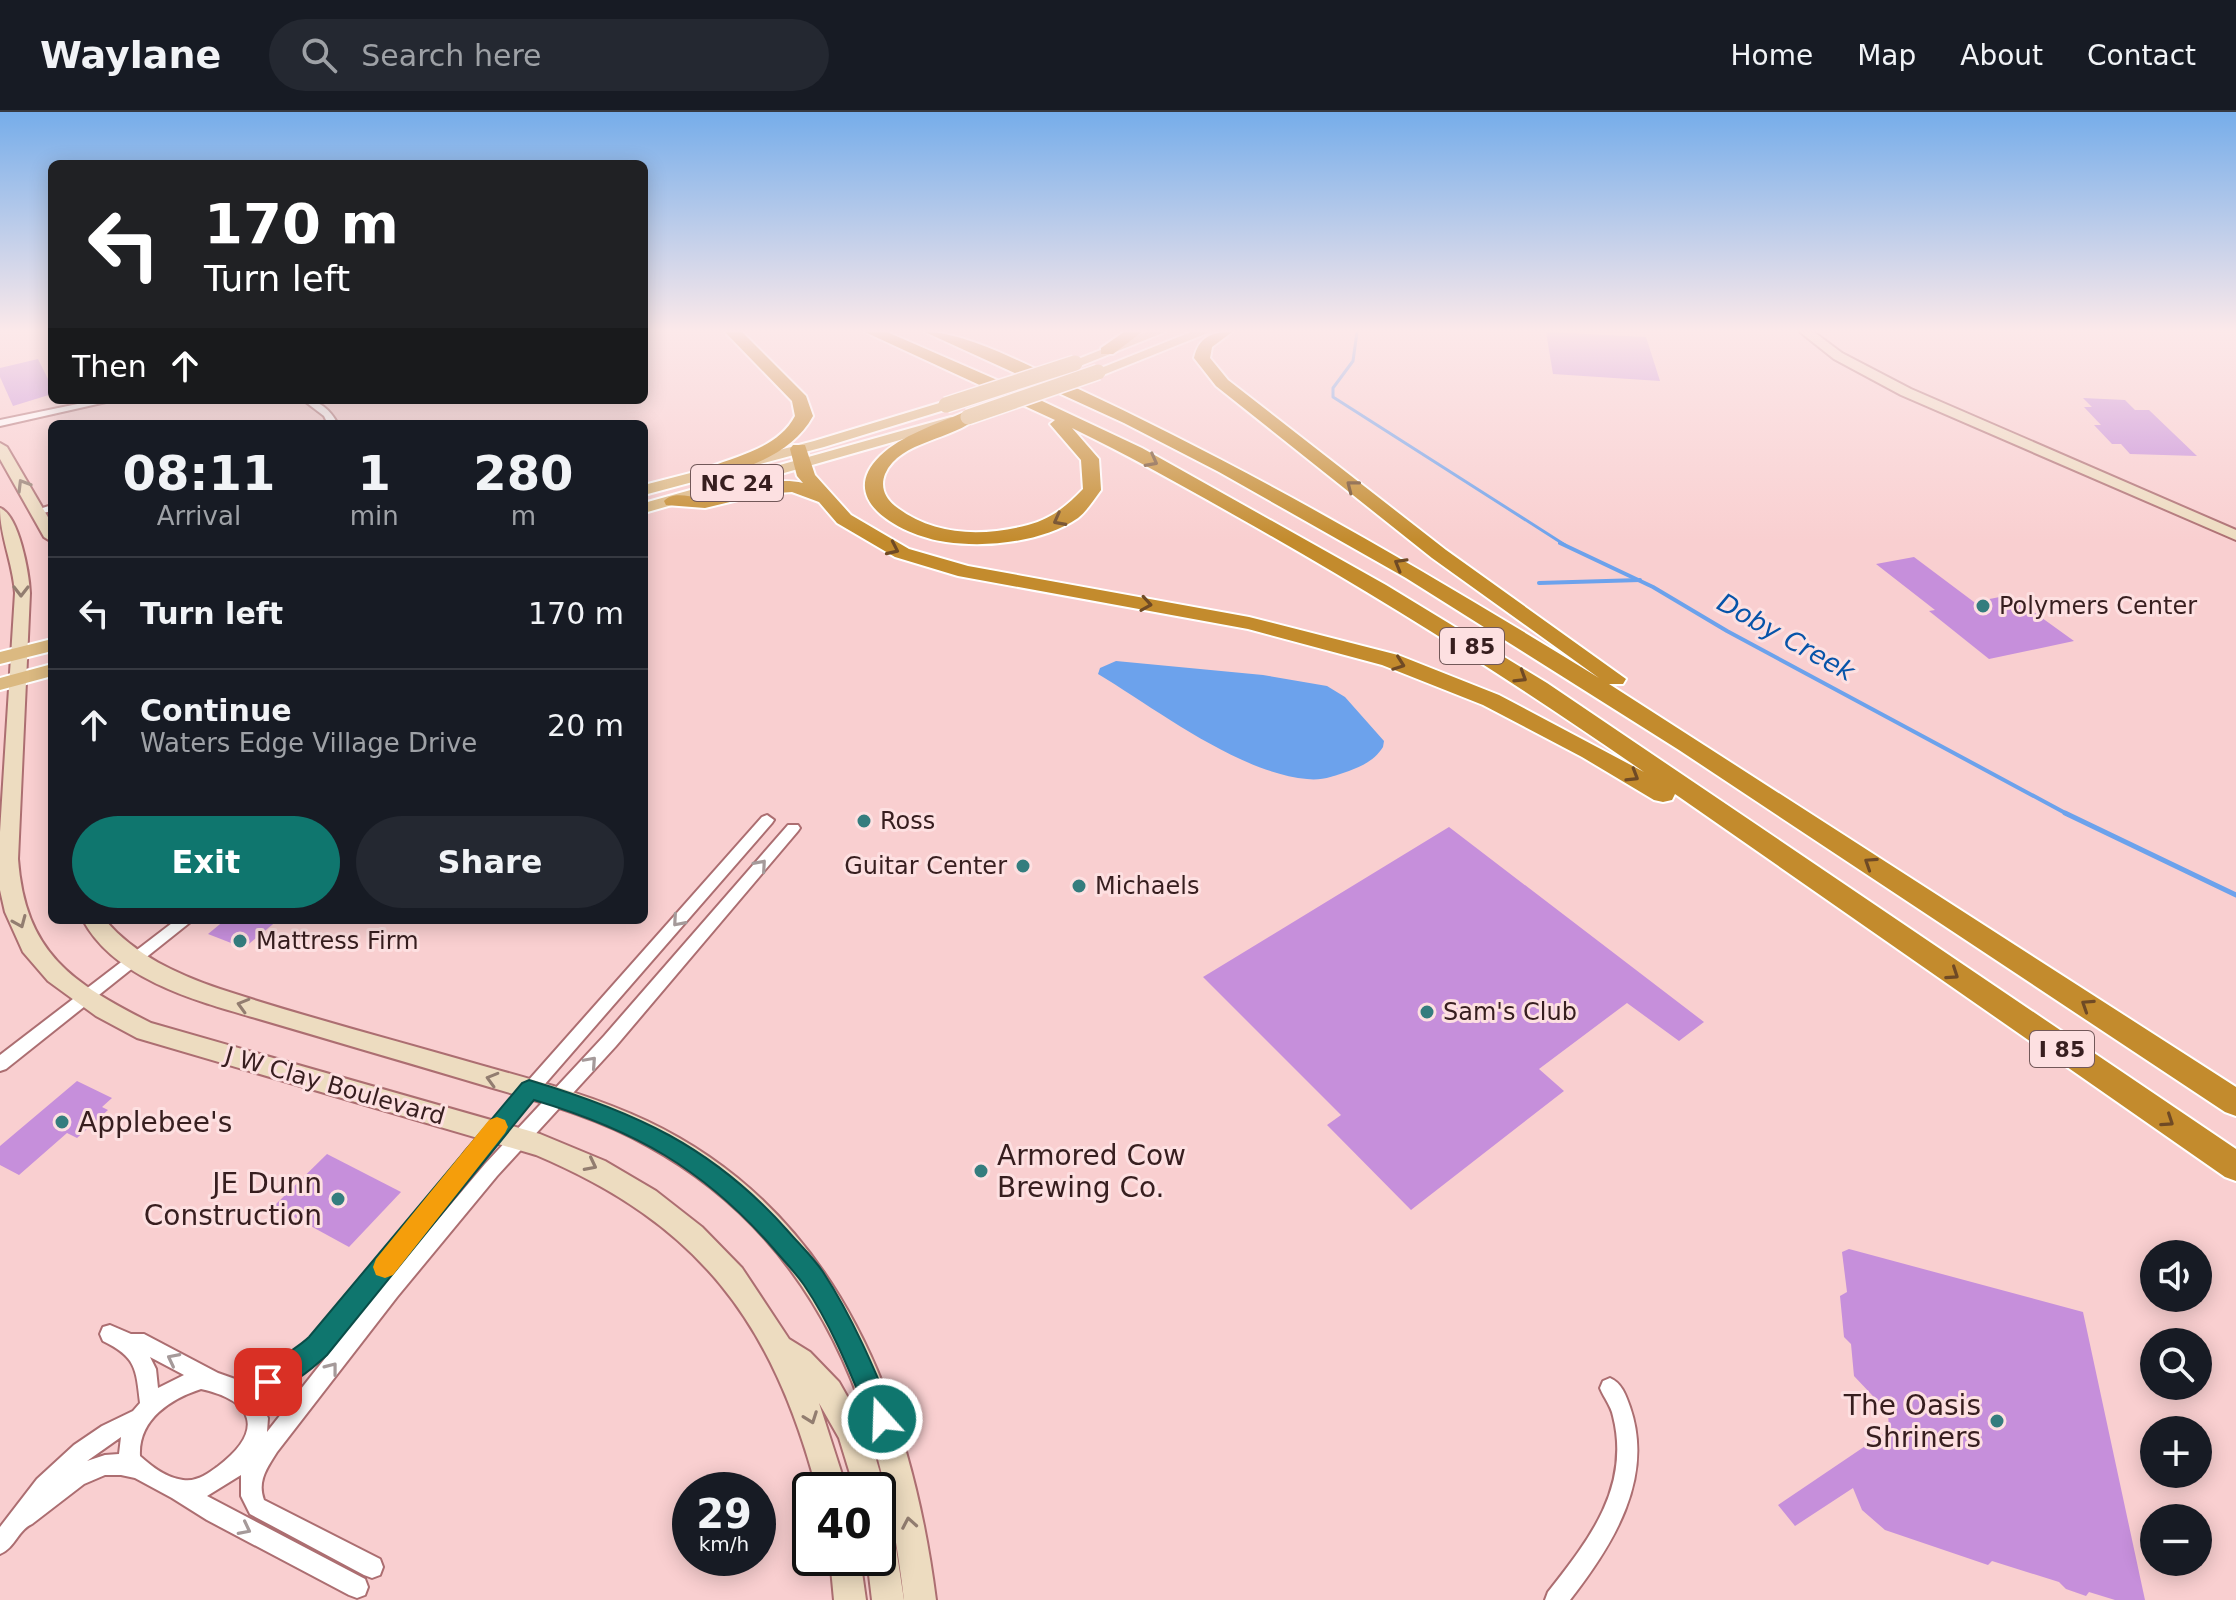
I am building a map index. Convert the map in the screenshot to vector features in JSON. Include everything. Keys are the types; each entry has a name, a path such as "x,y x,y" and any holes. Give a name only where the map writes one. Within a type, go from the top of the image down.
{"highway":[{"path":"716,471 778,444 795,430 804,416 800,401"},
{"name":"I 85","path":"1091,401 1214,461 1403,566 1525,640 2236,1103"},
{"path":"1245,401 1439,554 1585,657 1797,815"},
{"path":"968,417 912,443 887,459 875,478 875,496 896,520 934,535 982,538 1018,535 1066,518 1087,500 1095,482 1093,463 1087,450 1031,402"},
{"name":"I 85","path":"1031,402 1197,485 1392,597 1539,688 2236,1167"},
{"path":"800,457 806,476 830,504 861,532 930,563 999,579 1288,631 1390,660 1491,700 1590,751 1889,930"},
{"path":"673,501 705,502 756,488 786,484 807,489 830,504"}],"main road":[{"name":"NC 24","path":"648,507 957,401"},
{"name":"NC 24","path":"648,489 716,471 800,457 968,417 1013,401"},
{"path":"9,656 48,646"},
{"path":"10,681 48,671"}],"street":[{"path":"1928,401 2236,535"},
{"path":"0,423 91,404"},
{"path":"314,404 331,420"},
{"path":"0,447 45,510"},
{"name":"J W Clay Boulevard","path":"0,512 19,564 22,587 9,656 8,859 5,893 31,946 56,975 86,998 145,1031 574,1157 657,1203 730,1272 782,1350 811,1415 827,1472"},
{"path":"251,1475 270,1445 506,1135 529,1090 767,820"},
{"path":"0,1543 33,1500 70,1463 119,1426 144,1413 187,1382 223,1385 268,1382 302,1362 455,1183 471,1157 559,1098 793,828"},
{"path":"97,924 135,961 174,982 211,996 559,1098 628,1124 693,1159 753,1209 813,1277 848,1339 874,1396 907,1513 920,1600"},
{"path":"0,1064 181,924"},
{"path":"110,1334 130,1344 144,1344 251,1399 257,1408 259,1424 251,1496 266,1514 372,1567"},
{"path":"130,1344 146,1369 144,1413 128,1451 130,1461 138,1470"},
{"path":"782,1350 811,1369 828,1390 852,1438 864,1472"},
{"path":"1556,1600 1611,1523 1618,1503 1625,1424 1619,1401 1610,1388"},
{"path":"178,1490 192,1491 227,1474 243,1458 256,1437"},
{"path":"21,1519 79,1474 112,1463 138,1470 178,1490 214,1513 357,1587"},
{"path":"847,1576 850,1600"},
{"path":"885,1576 888,1600"}],"water":[{"path":"1116,661 1263,675 1327,686 1345,697 1384,741 1383,747 1368,762 1323,779 1281,774 1226,752 1098,674 1100,668"}],"building":[{"path":"2086,401 2126,401 2135,410 2149,410 2197,456 2130,454 2121,444 2112,444 2094,425 2101,425 2084,407 2092,407"},
{"name":"Polymers Center","path":"1914,557 1974,602 2010,595 2074,641 1989,659 1929,611 1935,610 1876,564"},
{"name":"Sam's Club","path":"1449,827 1704,1022 1679,1041 1627,1003 1539,1069 1564,1091 1411,1210 1327,1125 1341,1115 1203,977"},
{"name":"Mattress Firm","path":"220,924 273,924 244,948 208,934"},
{"name":"Applebee's","path":"77,1081 112,1098 102,1107 108,1110 77,1138 67,1133 19,1175 0,1165 0,1146"},
{"name":"JE Dunn Construction","path":"327,1154 401,1192 349,1247 274,1206"},
{"name":"The Oasis Shriners","path":"1849,1249 2083,1312 2145,1600 2115,1600 2089,1592 2086,1596 2066,1589 2059,1582 1992,1561 1988,1565 1885,1530 1862,1510 1853,1488 1795,1526 1778,1505 1889,1430 1888,1412 1854,1376 1851,1344 1844,1337 1840,1296 1847,1292 1842,1252"}],"waterway":[{"name":"Doby Creek","path":"1340,401 1565,545"},
{"name":"Doby Creek","path":"1560,543 1638,580"},
{"path":"1539,583 1638,580"},
{"name":"Doby Creek","path":"1638,580 2068,814"},
{"name":"Doby Creek","path":"2068,814 2236,895"}],"slow traffic":[{"path":"385,1267 497,1127"}],"place":[{"name":"Polymers Center","path":"1983,606"},
{"name":"Ross","path":"864,821"},
{"name":"Guitar Center","path":"1023,866"},
{"name":"Michaels","path":"1079,886"},
{"name":"Mattress Firm","path":"240,941"},
{"name":"Sam's Club","path":"1427,1012"},
{"name":"Applebee's","path":"62,1122"},
{"name":"Armored Cow Brewing Co.","path":"981,1171"},
{"name":"JE Dunn Construction","path":"338,1199"},
{"name":"The Oasis Shriners","path":"1997,1421"}],"route":[{"path":"268,1382 302,1362 318,1346 529,1090 589,1107 661,1139 725,1183 753,1209 813,1277 854,1350 882,1419"}]}
